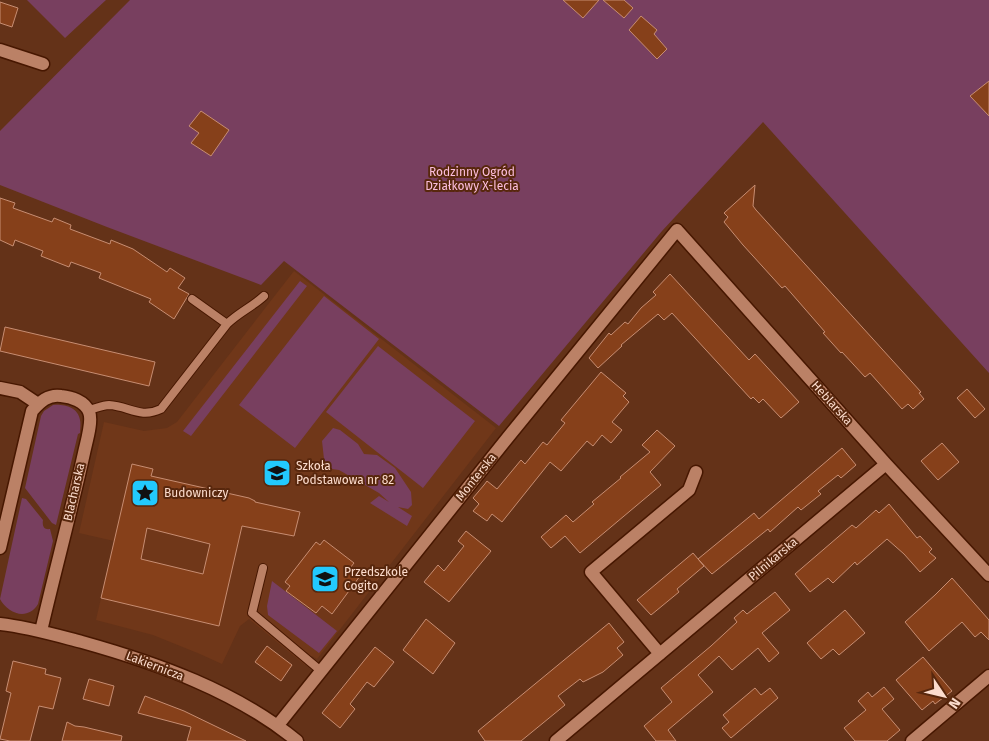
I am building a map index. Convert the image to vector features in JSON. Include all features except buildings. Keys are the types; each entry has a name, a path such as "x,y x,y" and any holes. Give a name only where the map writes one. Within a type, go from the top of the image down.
{"street":[{"path":"0,50 43,64"},
{"name":"Heblarska","path":"677,230 886,464 989,575"},
{"name":"Monterska","path":"278,725 677,230"},
{"path":"0,388 20,392 38,404"},
{"path":"0,548 32,411 45,398 52,396 79,400 89,410"},
{"name":"Blacharska","path":"41,630 81,467 90,425 89,410"},
{"name":"Pilnikarska","path":"556,741 886,464"},
{"path":"660,654 591,572 689,490 696,472"},
{"name":"Lakiernicza","path":"0,624 41,630 170,670 259,714 278,725 297,741"},
{"path":"912,741 989,676"}],"lane":[{"path":"89,410 107,405 145,414 161,409 227,324 234,317 254,306 264,296"},
{"path":"192,299 227,324"},
{"path":"263,568 252,614 321,671"}],"shaded area":[{"name":"Szkoła Podstawowa nr 82","path":"294,271 496,428 317,659 312,656 305,665 249,619 240,626 222,664 153,635 96,620 114,541 79,533 104,422 144,431 167,428 177,422"}],"green space":[{"path":"27,0 106,0 65,38"},
{"name":"Rodzinny Ogród Działkowy X-lecia","path":"130,0 989,0 989,373 763,122 662,231 499,426 284,261 261,285 0,185 0,131"},
{"path":"300,281 307,286 191,436 183,431"},
{"path":"324,296 379,339 295,448 239,405"},
{"path":"378,346 475,421 423,488 326,412"},
{"path":"53,405 62,405 73,409 79,416 80,423 80,433 78,434 56,525 52,523 25,488 41,416 44,411"},
{"path":"333,428 340,430 358,444 364,454 377,455 395,468 411,492 412,505 408,509 398,507 412,516 407,526 370,503 379,496 389,502 379,493 339,470 325,468 322,441"},
{"path":"22,498 26,499 43,520 44,527 50,529 53,541 38,604 29,612 18,614 8,608 0,599"},
{"path":"272,581 337,631 319,653 268,615 267,606"}],"place":[{"name":"Szkoła Podstawowa nr 82","path":"277,473"},
{"name":"Budowniczy","path":"145,493"},
{"name":"Przedszkole Cogito","path":"325,579"}]}
